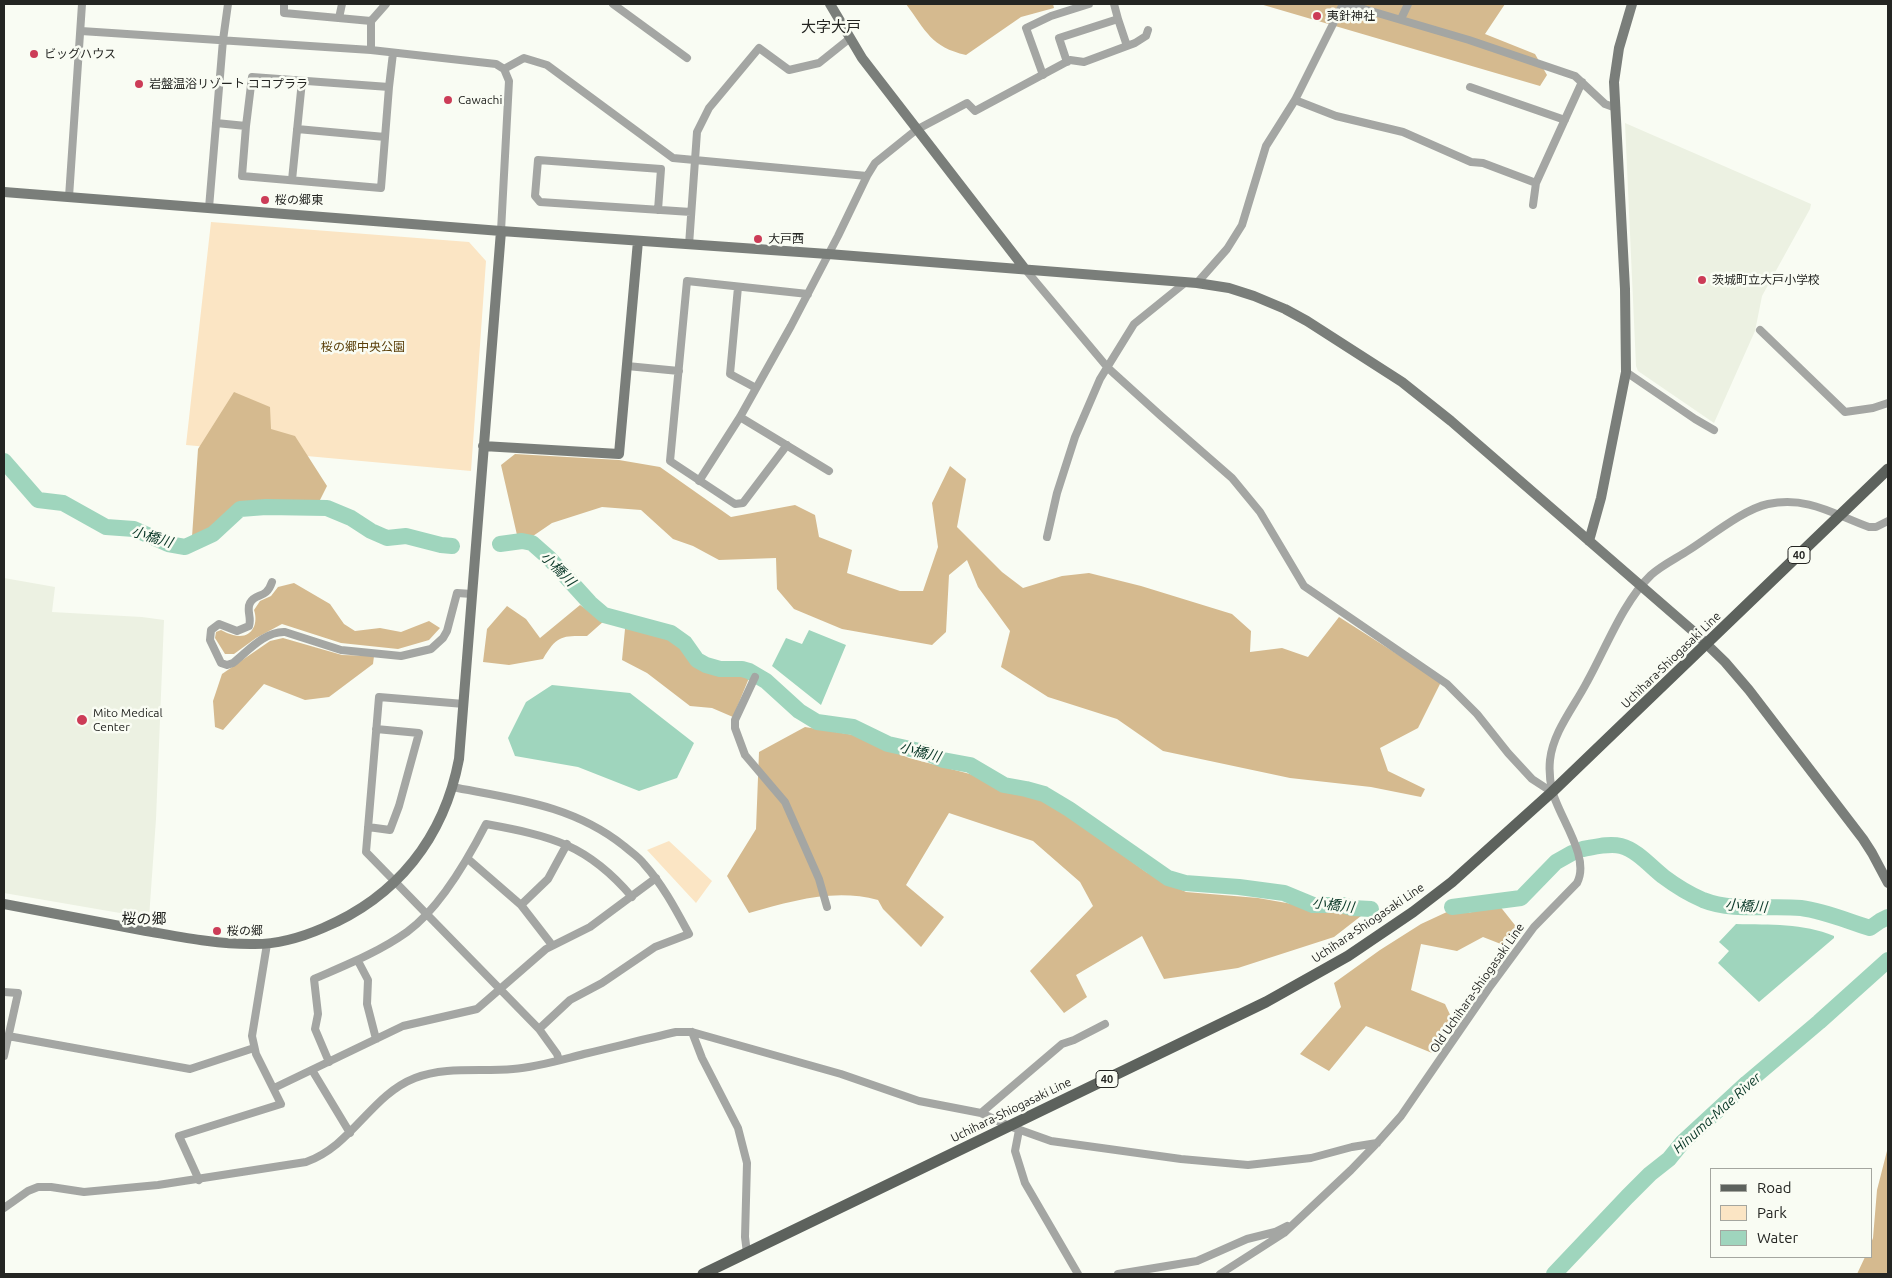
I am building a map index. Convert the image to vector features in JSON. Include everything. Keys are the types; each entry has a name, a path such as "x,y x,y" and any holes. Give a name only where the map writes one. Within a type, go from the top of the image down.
{"main road":[{"name":"Uchihara-Shiogasaki Line","path":"703,1274 1014,1128 1266,1002 1348,956 1434,896 1490,849 1552,792 1888,469"}],"street":[{"path":"69,197 82,4"},
{"path":"209,208 223,40 228,4"},
{"path":"284,4 284,14 372,21"},
{"path":"339,18 342,4"},
{"path":"371,50 372,21 386,4"},
{"path":"613,4 687,58"},
{"path":"830,4 849,39 873,74 1025,269 1108,368 1232,478 1260,512 1304,586 1447,684 1477,714 1532,779 1552,792"},
{"path":"1044,75 1026,28 1051,16 1088,4"},
{"path":"1114,4 1127,46"},
{"path":"1197,283 1227,249 1242,226 1266,146 1295,100 1341,4 1401,19 1575,76 1605,104 1616,108"},
{"path":"1401,19 1408,4"},
{"path":"1589,541 1601,498 1626,372 1625,289 1615,69 1632,4"},
{"path":"1067,62 1059,38 1118,19"},
{"path":"699,481 740,417 808,294 866,176 875,163 916,130 967,103 975,111 1070,60 1084,62 1127,46 1146,36 1148,30"},
{"path":"4,904 171,935 230,943 267,944 311,934 336,923 373,900 396,882 429,841 444,810 452,787 459,759 464,704 500,231 509,81 504,69 496,64 371,50 81,31"},
{"path":"689,244 697,132 709,108 759,48 789,70 818,63 849,39"},
{"path":"389,87 252,77 242,176 381,188 393,53"},
{"path":"504,69 524,58 547,65 673,158 866,176"},
{"path":"292,180 302,81"},
{"path":"1533,205 1536,184 1582,82"},
{"path":"1470,87 1565,120"},
{"path":"1295,100 1336,116 1403,132 1471,162 1483,163 1536,184"},
{"path":"216,123 246,126"},
{"path":"297,129 385,138"},
{"path":"658,210 660,169 538,160 535,196 540,202 658,210 691,212"},
{"path":"4,192 1186,282 1229,288 1254,296 1307,321 1425,399 1707,644 1748,690 1850,821 1872,852 1888,882"},
{"path":"483,446 619,454 638,241"},
{"path":"787,445 743,503 735,504 670,461 687,281 808,294"},
{"path":"1047,537 1057,493 1075,437 1093,394 1134,324 1186,282"},
{"path":"738,287 730,374 756,388"},
{"path":"1760,330 1845,412 1873,408 1888,403"},
{"path":"627,366 678,371"},
{"path":"1626,372 1714,430"},
{"path":"740,417 829,471"},
{"name":"Old Uchihara-Shiogasaki Line","path":"1220,1274 1284,1233 1351,1170 1401,1116 1489,988 1534,927 1570,892 1582,875 1574,844 1552,792 1549,762 1551,752 1560,730 1640,587 1658,569 1756,508 1767,505 1797,502 1819,507 1870,527 1876,527 1888,521"},
{"path":"272,582 267,592 251,601 249,605 251,617 249,626 237,630 219,624 211,630 210,640 222,663 227,665 233,663 266,637 277,632 285,632 341,650 391,656 401,656 431,649 438,644 447,631 457,593 472,594"},
{"path":"756,678 735,720 735,728 745,756 786,802 819,879 827,907"},
{"path":"464,704 379,697 366,852 539,1029 557,1054 559,1060"},
{"path":"368,827 390,830 399,806 419,733 376,729"},
{"path":"452,787 546,806 584,820 608,834 643,862 664,890 690,934 655,947 602,983 570,1000 539,1029"},
{"path":"329,1062 315,1029 318,1014 314,979 358,961 408,931 444,894 468,859 486,824 534,833 567,844 589,856 620,883 632,897"},
{"path":"521,906 548,879 567,844"},
{"path":"468,859 521,906 552,945"},
{"path":"274,1088 403,1026 477,1009 552,945 590,927 656,878"},
{"path":"199,1180 179,1136 281,1104 256,1054 252,1036 267,944"},
{"path":"358,961 368,980 367,1004 376,1039"},
{"path":"4,992 18,993 4,1056"},
{"path":"981,1113 1062,1044 1105,1024"},
{"path":"4,1208 28,1191 38,1187 84,1192 199,1180 306,1162 320,1157 350,1133 389,1093 415,1078 458,1070 513,1069 676,1032 692,1032 841,1074 919,1101 981,1113 1014,1128 1059,1142 1181,1159 1248,1164 1312,1158 1352,1147 1376,1143"},
{"path":"692,1032 702,1058 738,1128 747,1163 745,1237 747,1253"},
{"path":"8,1036 190,1069 254,1048"},
{"path":"312,1070 350,1133"},
{"path":"1014,1128 1015,1151 1025,1183 1078,1274"},
{"path":"1118,1274 1197,1261 1247,1239 1275,1232 1298,1220"}],"shaded area":[{"path":"906,4 1053,4 1054,8 1021,17 966,55 954,52 930,37"},
{"path":"1260,4 1505,4 1485,34 1535,54 1547,75 1540,86"},
{"name":"茨城町立大戸小学校","path":"1625,123 1811,204 1762,296 1755,331 1714,423 1638,371 1636,366"},
{"path":"234,392 270,407 271,429 295,436 327,486 319,502 243,505 219,524 192,537 198,449"},
{"path":"515,454 619,460 660,467 731,517 795,505 815,515 819,537 852,550 847,573 900,591 923,591 938,547 932,503 950,466 966,479 957,527 1002,572 1023,588 1062,576 1089,573 1141,586 1232,614 1251,631 1250,652 1282,648 1308,657 1339,617 1441,682 1418,728 1380,748 1388,771 1425,789 1421,797 1371,787 1290,778 1163,751 1117,719 1048,697 1001,667 1010,631 978,587 967,560 949,575 946,632 932,645 842,629 794,609 777,589 776,558 719,560 693,546 673,539 641,510 602,507 552,523 533,536 517,535 501,465"},
{"name":"Mito Medical Center","path":"4,578 55,587 52,612 164,620 156,819 149,918 4,893"},
{"path":"294,583 330,604 344,624 355,631 380,628 401,632 429,621 440,628 429,640 398,649 341,643 282,624 256,638 234,654 225,654 215,638 216,632 221,630 239,636 249,633 254,626 254,610 260,601 271,596 278,587"},
{"path":"580,605 604,621 587,636 561,638 552,645 543,659 509,665 483,662 487,629 507,606 526,619 540,638"},
{"path":"625,629 654,631 678,644 702,668 735,673 749,678 733,717 712,708 690,706 647,673 622,660"},
{"path":"283,638 342,655 374,656 373,664 329,697 305,700 264,684 223,730 215,727 213,701 222,674 270,641"},
{"path":"805,727 854,735 909,758 970,774 1050,802 1146,872 1186,892 1258,898 1361,916 1334,937 1238,968 1164,979 1142,936 1076,975 1087,997 1064,1013 1030,971 1093,906 1080,882 1033,841 949,813 906,885 944,917 921,947 883,909 878,900 845,895 813,897 749,913 727,876 756,829 759,752"},
{"path":"1499,905 1522,934 1511,948 1483,937 1457,951 1421,944 1411,990 1445,1004 1454,1023 1432,1053 1366,1026 1329,1071 1300,1054 1341,1007 1334,983 1421,924 1449,911 1468,913"},
{"path":"1888,1147 1888,1274 1857,1274 1865,1258 1872,1258 1877,1190"}],"green space":[{"name":"桜の郷中央公園","path":"211,222 469,242 486,261 471,471 186,445"},
{"path":"669,841 712,881 696,903 647,850"}],"water":[{"path":"809,630 846,645 821,705 772,666 786,638 802,644"},
{"path":"552,685 630,693 694,743 677,778 639,791 578,767 515,756 508,738 526,702"},
{"path":"1736,924 1798,927 1822,932 1834,936 1834,938 1759,1002 1718,963 1729,951 1719,942"}],"waterway":[{"name":"小橋川","path":"4,461 38,500 63,503 106,527 134,529 168,544 185,547 213,534 240,509 266,507 327,508 351,518 371,531 387,538 406,536 452,546"},
{"name":"小橋川","path":"500,544 522,541 532,543 604,615 671,633 685,643 697,660 706,665 720,669 742,669 749,671 766,681 799,711 817,722 853,727 888,744 924,752 943,760 970,765 1004,785 1044,794 1069,809 1168,878 1185,883 1284,893 1313,905 1342,905 1352,908 1371,909"},
{"name":"小橋川","path":"1583,849 1612,845 1627,848 1678,887 1698,898 1715,904 1739,907 1810,909 1870,928 1888,917"},
{"name":"小橋川","path":"1452,907 1521,898 1556,862 1572,853"},
{"name":"Hinuma-Mae River","path":"1554,1274 1627,1197 1650,1174 1669,1159 1682,1143 1747,1083 1888,960"}],"place":[{"name":"夷針神社","path":"1317,16"},
{"name":"ビッグハウス","path":"34,54"},
{"name":"岩盤温浴リゾート ココプララ","path":"139,84"},
{"name":"Cawachi","path":"448,100"},
{"name":"桜の郷東","path":"265,200"},
{"name":"大戸西","path":"758,239"},
{"name":"茨城町立大戸小学校","path":"1702,280"},
{"name":"Mito Medical Center","path":"82,720"},
{"name":"桜の郷","path":"217,931"}],"district":[{"name":"大字大戸","path":"831,27"},
{"name":"桜の郷","path":"144,919"}]}
